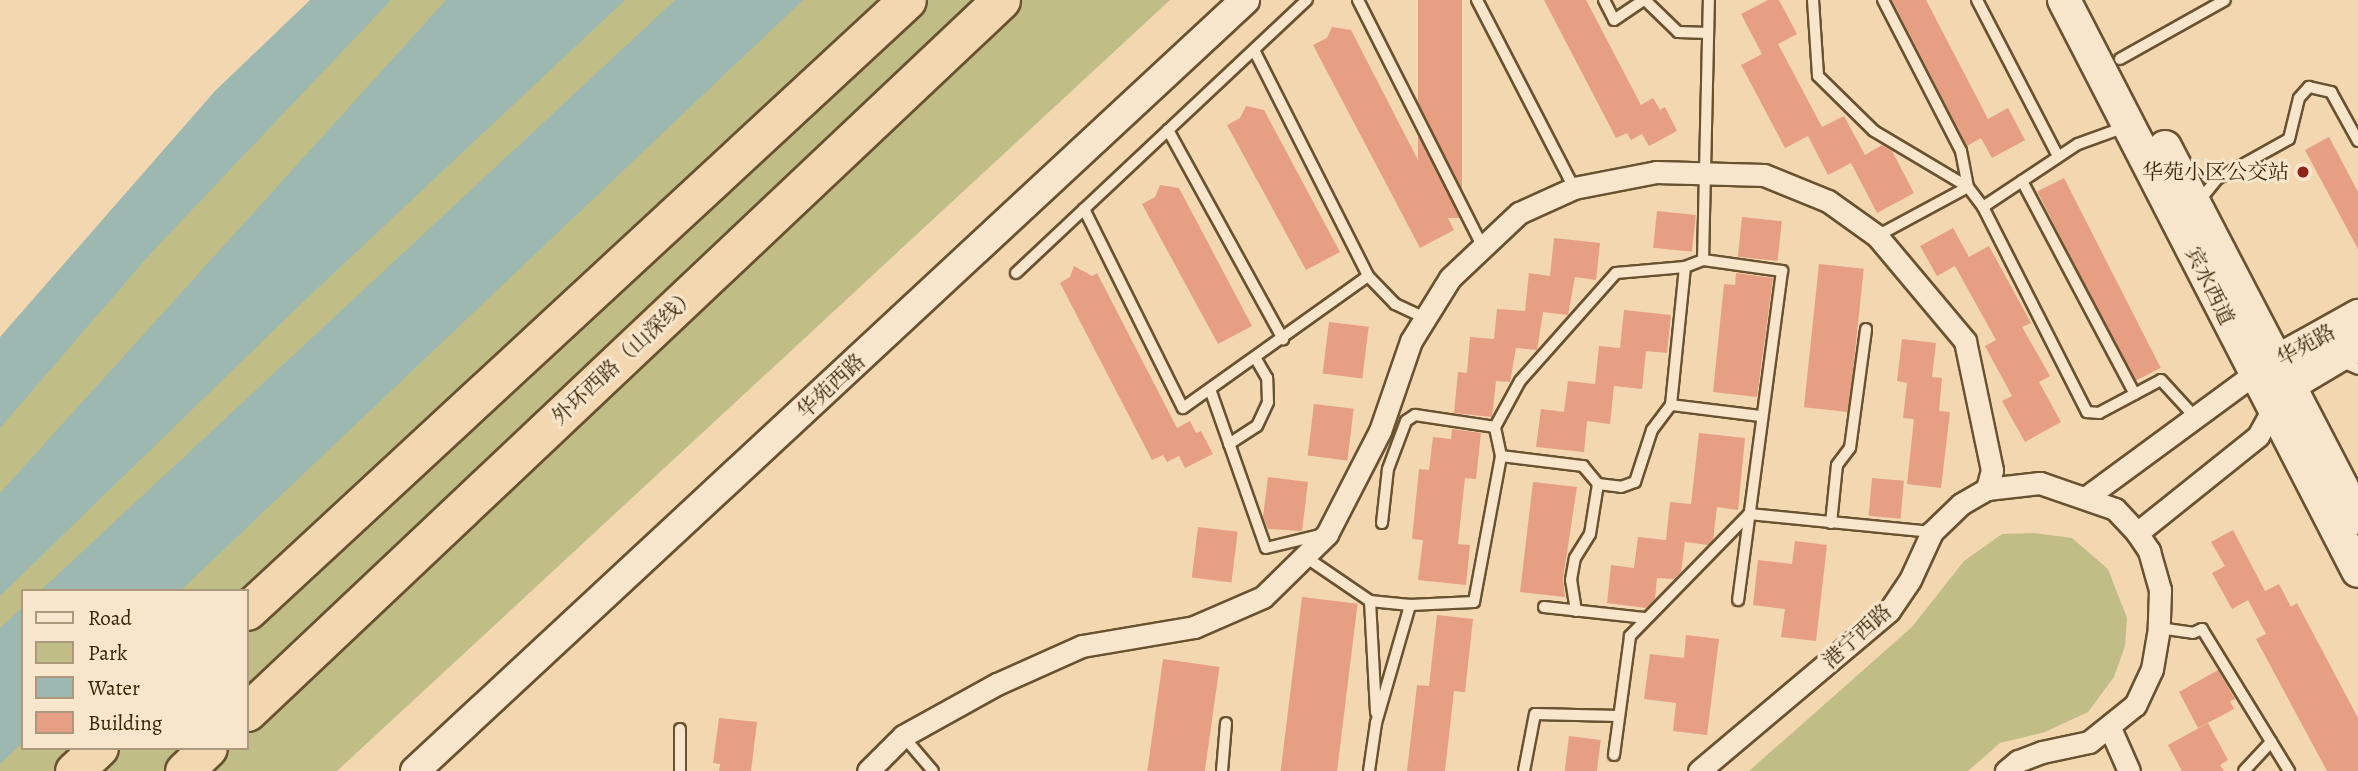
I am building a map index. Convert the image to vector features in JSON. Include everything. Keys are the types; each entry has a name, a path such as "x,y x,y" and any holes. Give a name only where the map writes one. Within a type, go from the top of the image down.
{"highway":[{"path":"248,610 907,0"},
{"name":"外环西路（山深线）","path":"248,711 1001,0"},
{"path":"74,771 97,750"},
{"path":"184,771 206,750"}],"main road":[{"name":"宾水西道","path":"2064,0 2130,125 2275,385 2301,437 2358,571"},
{"name":"宾水西道","path":"2089,0 2199,213 2275,385"},
{"name":"华苑路","path":"2275,385 2338,355 2358,316"},
{"path":"2301,437 2309,397 2338,355"},
{"name":"宾水西道","path":"2301,437 2358,518"}],"street":[{"name":"华苑西路","path":"415,771 1245,0"},
{"path":"868,771 903,736 997,684 1082,646 1195,626 1264,597 1307,558 1327,534 1380,431 1423,317 1450,278 1519,213 1574,188 1656,172 1706,170 1764,175 1828,201 1877,236 1965,341 1992,470 1987,489"},
{"path":"2088,496 2195,417 2275,385"},
{"path":"2006,771 2030,757 2090,742 2135,705 2152,669 2159,628 2161,590 2149,551 2137,533 2258,436 2275,385"},
{"name":"港宁西路","path":"1699,771 1889,611 1910,580 1932,532 1961,505 1987,489 2040,483 2088,496 2115,509 2137,533"},
{"path":"2110,728 2129,771"}],"lane":[{"path":"1016,273 1307,0"},
{"path":"1358,0 1482,245"},
{"path":"1477,0 1574,188"},
{"path":"1604,0 1614,20 1645,0 1678,33 1709,33"},
{"path":"1703,260 1709,0"},
{"path":"1813,0 1818,76 1874,131 1968,187 1983,207 2087,412 2099,413 2161,380 2195,417"},
{"path":"1883,0 1961,151 1968,187"},
{"path":"1977,0 2058,156"},
{"path":"2120,59 2225,0"},
{"path":"1254,50 1368,276 1395,304 1423,317"},
{"path":"2199,213 2200,199 2209,184 2289,139 2299,98 2309,87 2331,92 2358,141"},
{"path":"1983,207 2078,144 2130,125"},
{"path":"1168,130 1283,339"},
{"path":"2022,181 2135,394"},
{"path":"1877,236 1968,187"},
{"path":"1084,209 1183,408 1211,392 1368,276"},
{"path":"1307,558 1370,601 1410,606 1474,602 1501,456 1495,427 1520,381 1616,273 1685,267 1703,260 1782,271 1738,600"},
{"path":"1501,456 1583,466 1598,484 1621,486 1635,482 1652,429 1671,405 1685,267"},
{"path":"1831,523 1837,465 1850,448 1866,329"},
{"path":"1229,444 1257,426 1269,402 1267,378 1256,359"},
{"path":"1211,392 1266,548 1327,534"},
{"path":"1671,405 1761,416"},
{"path":"1382,523 1388,469 1406,421 1415,415 1495,427"},
{"path":"1576,611 1571,580 1575,558 1590,534 1598,484"},
{"path":"1749,514 1932,532"},
{"path":"1614,755 1630,636 1749,514"},
{"path":"1370,601 1376,723"},
{"path":"1369,771 1376,723 1410,606"},
{"path":"1544,607 1646,618"},
{"path":"2159,628 2193,633 2202,629 2289,771"},
{"path":"1524,771 1535,714 1619,716"},
{"path":"1222,771 1226,723"},
{"path":"680,729 680,771"},
{"path":"903,736 933,771"},
{"path":"2244,771 2271,742"}],"green space":[{"path":"337,0 1170,0 337,771 0,771 0,362"},
{"path":"2034,533 2072,538 2108,569 2127,618 2125,646 2114,677 2088,712 2045,732 2000,743 1968,771 1749,771 1912,627 1964,561 2002,534"}],"water":[{"path":"310,0 391,0 151,253 0,428 0,337 215,91"},
{"path":"446,0 625,0 303,302 0,596 0,493"},
{"path":"675,0 803,0 182,589 42,589"},
{"path":"21,609 21,744 0,764 0,628"}],"building":[{"path":"1418,0 1462,0 1462,218 1418,218"},
{"path":"1544,0 1586,0 1641,105 1653,98 1660,110 1665,107 1677,131 1649,146 1642,134 1631,140 1627,133 1616,138"},
{"path":"1768,0 1779,0 1797,34 1778,44 1822,127 1844,116 1865,155 1882,145 1892,151 1914,193 1877,213 1851,163 1828,175 1808,136 1785,148 1741,65 1762,54 1741,14"},
{"path":"1892,0 1926,0 1988,119 2008,108 2025,140 1992,158 1981,138 1967,146"},
{"path":"1332,27 1351,30 1454,230 1420,248 1313,45 1327,38"},
{"path":"1246,106 1264,110 1340,252 1306,270 1227,125 1240,118"},
{"path":"2329,137 2358,192 2358,249 2305,150"},
{"path":"2064,178 2161,368 2134,381 2037,192"},
{"path":"1160,185 1179,188 1252,326 1218,344 1142,204 1155,197"},
{"path":"1657,211 1696,215 1692,252 1653,248"},
{"path":"1742,217 1782,221 1778,261 1738,257"},
{"path":"1953,228 1969,257 1989,246 2031,323 2022,327 2050,376 2039,382 2061,422 2025,442 2002,401 2012,396 1985,346 1996,340 1955,266 1937,276 1920,246"},
{"path":"1554,238 1600,243 1596,280 1575,277 1568,315 1543,312 1537,350 1516,348 1510,382 1496,381 1492,417 1454,413 1458,372 1467,373 1470,337 1494,339 1497,309 1525,311 1529,273 1550,276"},
{"path":"1819,264 1864,269 1849,412 1804,407"},
{"path":"1074,266 1092,276 1097,273 1177,428 1190,421 1196,433 1201,431 1213,454 1185,468 1179,456 1167,462 1163,455 1152,460 1060,283 1070,277"},
{"path":"1736,273 1773,278 1757,397 1713,392 1724,284 1735,285"},
{"path":"1624,310 1671,315 1667,353 1646,351 1642,389 1614,386 1610,424 1587,421 1584,452 1536,447 1541,409 1564,412 1568,381 1595,384 1599,346 1620,348"},
{"path":"1329,322 1369,327 1362,378 1323,374"},
{"path":"1902,339 1936,343 1932,377 1942,378 1939,411 1950,412 1941,488 1907,484 1914,419 1903,418 1907,383 1897,381"},
{"path":"1314,404 1354,409 1347,460 1308,456"},
{"path":"1452,429 1481,433 1476,479 1465,478 1458,544 1470,545 1466,585 1418,580 1423,540 1412,539 1419,469 1429,470 1433,437 1451,439"},
{"path":"1699,433 1745,438 1738,510 1717,507 1713,540 1708,545 1685,542 1681,572 1674,579 1657,578 1655,599 1646,608 1607,603 1611,565 1634,568 1638,537 1666,540 1670,502 1691,504"},
{"path":"1268,477 1308,482 1302,531 1268,529 1263,517"},
{"path":"1872,478 1904,481 1901,519 1869,516"},
{"path":"1533,482 1577,487 1563,579 1565,597 1520,592"},
{"path":"1198,527 1238,532 1231,582 1192,578"},
{"path":"2233,530 2265,591 2279,584 2291,607 2297,603 2358,718 2358,771 2327,771 2256,639 2266,634 2248,600 2232,609 2212,573 2225,566 2211,542"},
{"path":"1795,541 1827,545 1816,641 1781,637 1785,609 1753,605 1758,560 1792,564"},
{"path":"1302,597 1358,604 1337,771 1281,771"},
{"path":"1437,615 1473,619 1465,692 1454,691 1445,771 1407,771 1417,685 1429,686"},
{"path":"1686,635 1719,639 1707,735 1673,731 1676,703 1644,699 1650,654 1684,658"},
{"path":"1163,659 1219,667 1205,771 1147,771"},
{"path":"2218,670 2235,699 2230,701 2234,709 2198,728 2179,692"},
{"path":"719,718 757,722 751,771 719,771 720,764 713,763"},
{"path":"2208,723 2228,760 2220,765 2224,771 2182,771 2168,745"},
{"path":"1569,736 1601,740 1597,771 1565,771"}],"place":[{"name":"华苑小区公交站","path":"2303,172"}]}
